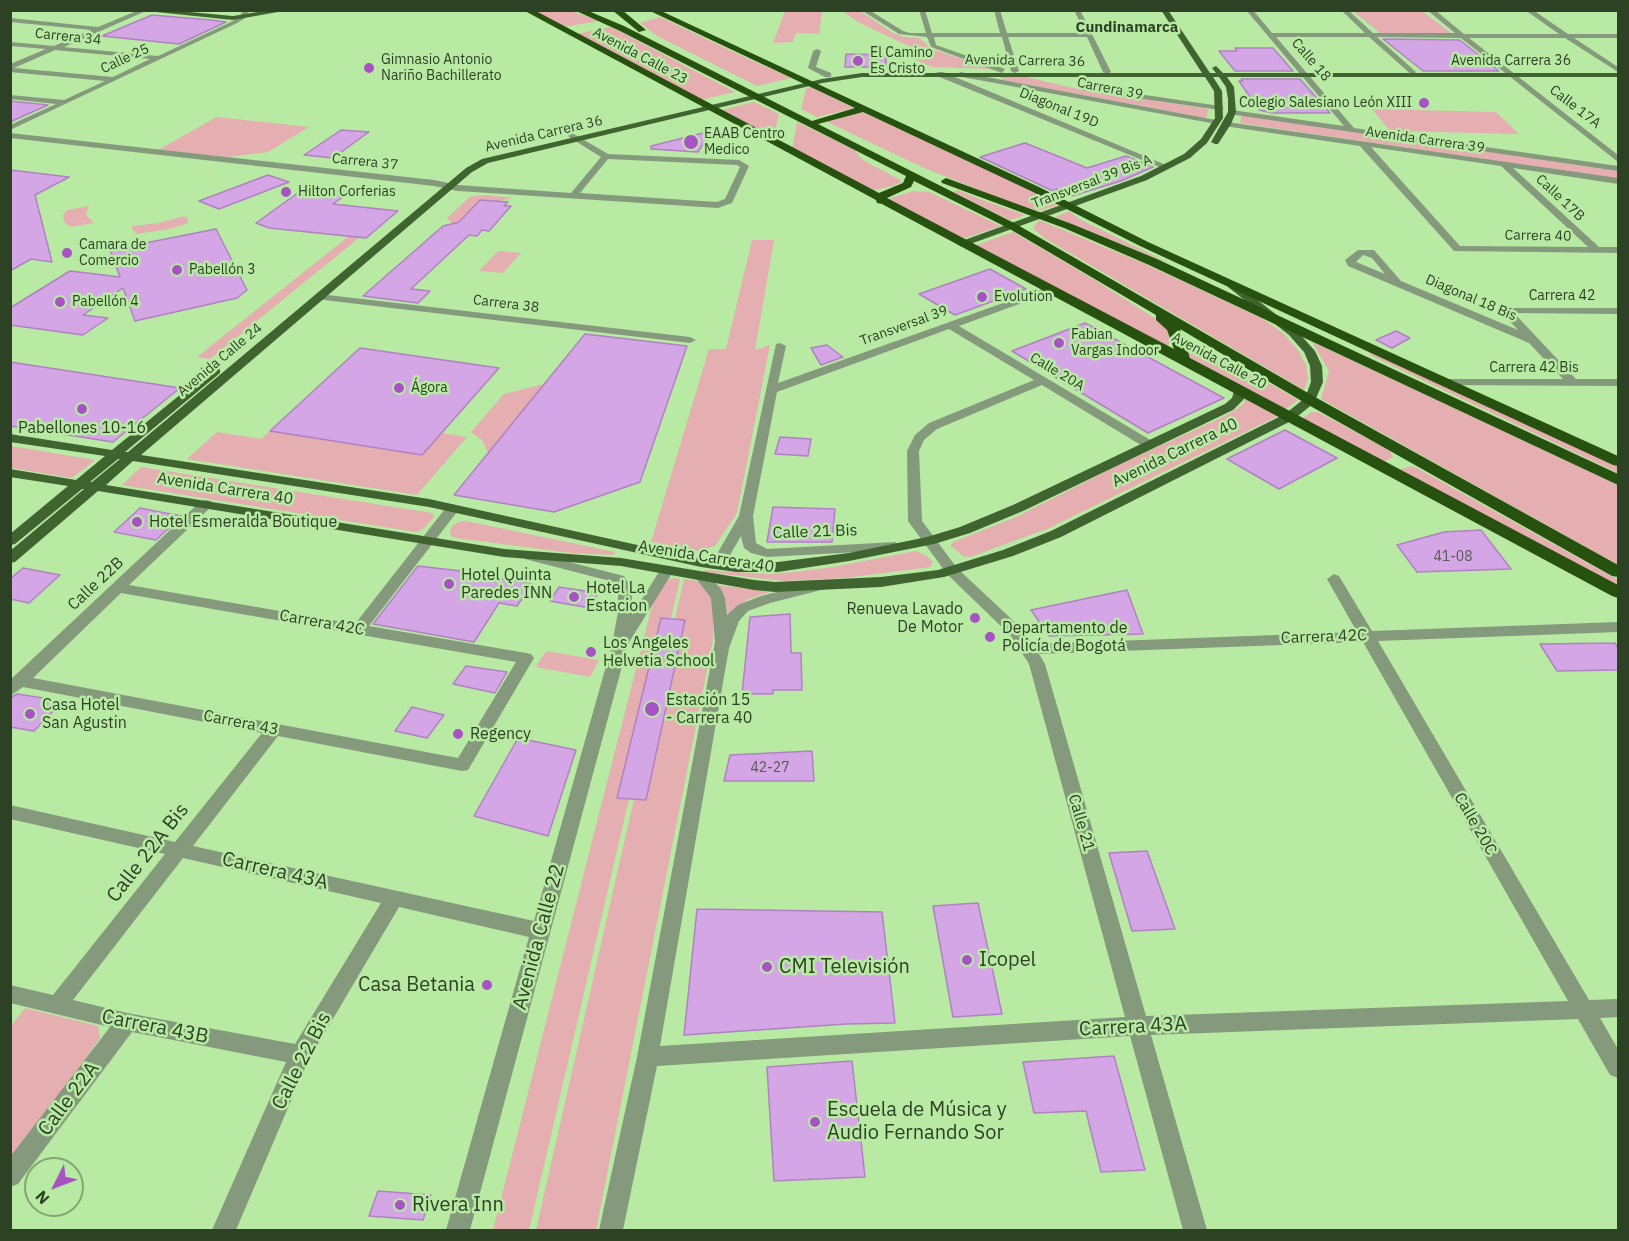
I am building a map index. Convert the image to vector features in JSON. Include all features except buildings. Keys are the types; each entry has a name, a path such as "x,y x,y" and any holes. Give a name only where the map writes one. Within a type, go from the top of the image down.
{"highway":[{"name":"Avenida Calle 23","path":"527,10 576,29 706,106"},
{"name":"Avenida Calle 23","path":"578,10 756,94"},
{"name":"Avenida Calle 23","path":"616,10 647,15 805,82"},
{"name":"Avenida Calle 23","path":"647,15 660,41 756,94"},
{"path":"576,29 609,23"},
{"path":"805,82 1228,282 1618,462"},
{"path":"756,94 945,181 1040,216 1153,262 1618,480"},
{"name":"Avenida Calle 20","path":"756,94 911,176 1012,226 1310,400 1618,573"},
{"name":"Avenida Calle 20","path":"706,106 1618,592"},
{"path":"817,121 863,109"},
{"path":"881,201 884,195 905,187 911,176"},
{"path":"1153,262 1228,282"},
{"path":"1153,309 1173,330 1185,362"},
{"path":"1354,339 1356,357"},
{"path":"1388,470 1411,456"}],"main road":[{"path":"205,10 245,14 260,10"},
{"path":"1164,10 1216,88 1220,108 1216,122"},
{"path":"142,11 245,14 284,11"},
{"path":"1208,57 1231,90 1232,112"},
{"name":"Avenida Carrera 36","path":"445,185 479,164 576,137 828,75 875,70 1000,75 1208,74"},
{"name":"Avenida Carrera 36","path":"1000,75 1015,71 1221,75 1618,75"},
{"name":"Avenida Carrera 36","path":"805,82 862,75 960,74"},
{"name":"Transversal 39 Bis A","path":"962,244 1040,216 1088,206 1152,183 1194,161 1213,145 1232,112"},
{"name":"Transversal 39 Bis A","path":"1075,209 1167,167 1196,148 1216,122"},
{"name":"Avenida Calle 24","path":"10,559 319,297 445,185"},
{"name":"Avenida Calle 24","path":"10,541 445,185"},
{"path":"1228,282 1279,321 1304,344 1312,358 1317,382 1310,400"},
{"name":"Avenida Carrera 40","path":"10,438 453,508 717,566 753,568 805,565 929,541 965,530 1018,508 1229,407 1237,402 1240,396 1239,391"},
{"name":"Avenida Carrera 40","path":"10,473 524,555 621,562 702,577 775,587 829,584 898,580 952,571 1048,537 1289,417 1310,400"}],"street":[{"path":"864,10 881,22 910,35 1090,35"},
{"path":"922,10 933,46 1000,75"},
{"path":"997,10 1015,71"},
{"path":"1077,10 1107,72"},
{"name":"Calle 18","path":"1249,10 1351,129"},
{"path":"1344,10 1413,74"},
{"name":"Calle 17A","path":"1430,10 1618,159"},
{"path":"1528,10 1618,70"},
{"path":"10,68 142,11"},
{"path":"10,19 19,14"},
{"name":"Calle 25","path":"10,128 159,58 245,14"},
{"path":"10,19 100,29"},
{"path":"1270,35 1618,36"},
{"name":"Carrera 34","path":"10,44 159,58"},
{"path":"817,51 812,68 828,75"},
{"path":"10,68 113,80"},
{"name":"Diagonal 19D","path":"940,74 1167,167"},
{"name":"Carrera 39","path":"960,74 1000,75 1040,89 1216,122"},
{"name":"Carrera 39","path":"1040,79 1220,108"},
{"path":"997,97 1040,89"},
{"path":"1120,105 1124,94"},
{"path":"10,97 65,103"},
{"name":"Avenida Carrera 39","path":"1232,112 1618,169"},
{"name":"Avenida Carrera 39","path":"1227,124 1618,182"},
{"name":"Carrera 37","path":"10,135 445,185 718,205 729,201 745,166 739,163 606,156"},
{"path":"574,195 606,156 576,137"},
{"name":"Carrera 40","path":"1363,144 1457,249 1618,250"},
{"name":"Calle 17B","path":"1504,165 1597,250"},
{"name":"Diagonal 18 Bis","path":"1397,283 1532,340"},
{"name":"Transversal 39","path":"771,390 1048,290"},
{"name":"Carrera 38","path":"319,297 690,340"},
{"name":"Carrera 42","path":"1532,340 1505,310 1618,311"},
{"name":"Calle 20A","path":"950,325 1148,444"},
{"path":"1532,340 1573,383"},
{"name":"Calle 21 Bis","path":"780,346 746,516 749,545 767,553 913,544"},
{"name":"Calle 21","path":"1043,381 933,426 919,438 913,451 915,521 952,571 1001,616 1029,649 1037,664 1062,760 1140,1026 1195,1230"},
{"name":"Carrera 42 Bis","path":"1449,383 1618,383"},
{"name":"Calle 22B","path":"15,685 206,504"},
{"path":"359,629 453,508"},
{"name":"Calle 21 Bis","path":"717,566 746,516"},
{"name":"Avenida Calle 22","path":"458,1230 620,645 626,592 622,582 607,574 524,555"},
{"name":"Avenida Calle 22","path":"620,645 667,570"},
{"path":"702,577 716,592 718,598 721,648"},
{"name":"Calle 20C","path":"1334,579 1365,636 1618,1068"},
{"path":"611,1230 648,1057 721,648 732,619 743,608 766,599 829,584"},
{"name":"Carrera 42C","path":"118,588 526,658 462,765"},
{"name":"Carrera 42C","path":"1029,649 1618,627"},
{"name":"Carrera 43","path":"15,685 274,729 462,765"},
{"name":"Calle 22A Bis","path":"57,1005 274,729"},
{"name":"Carrera 43A","path":"10,812 540,931"},
{"name":"Calle 22 Bis","path":"224,1230 300,1055 394,898"},
{"name":"Carrera 43B","path":"10,994 127,1022 300,1055"},
{"name":"Carrera 43A","path":"648,1057 1140,1026 1618,1008"},
{"name":"Calle 22A","path":"10,1176 127,1022"}],"shaded area":[{"path":"533,11 571,11 599,21 563,27"},
{"path":"785,11 822,11 819,34 796,33 793,42 773,43"},
{"path":"843,11 860,11 893,33 904,37 919,38 932,49 992,69 932,67 894,50 915,49 858,22"},
{"path":"1353,11 1422,11 1451,33 1380,33"},
{"path":"660,17 791,78 757,86 657,36 640,23"},
{"path":"611,27 735,92 700,100 576,34"},
{"path":"999,76 1022,76 1073,88 1209,109 1206,118 1003,80"},
{"path":"810,87 854,108 817,117 801,109 806,89"},
{"path":"754,102 779,114 773,138 722,110"},
{"path":"1372,109 1496,112 1519,134 1390,131"},
{"path":"862,112 1061,204 1039,211 1015,204 922,167 825,121"},
{"path":"1242,115 1618,171 1618,179 1240,123"},
{"path":"217,117 309,127 268,152 228,157 158,150"},
{"path":"797,122 854,150 863,160 902,181 896,185 872,191 792,149"},
{"path":"958,190 1025,215 1010,220 953,192"},
{"path":"913,191 929,192 1001,226 962,239 888,199"},
{"path":"471,196 512,198 499,201 480,200 459,222 453,224 447,218"},
{"path":"89,206 86,215 94,223 71,227 64,222 63,215 67,210"},
{"path":"1069,211 1081,220 1171,264 1055,217"},
{"path":"184,216 188,219 188,223 170,229 136,234 132,229 132,226 159,223"},
{"path":"1039,220 1145,264 1263,319 1284,334 1298,350 1306,365 1308,379 1304,390 1044,238 1033,228"},
{"path":"1013,232 1162,323 1167,329 1170,341 1167,349 974,246"},
{"path":"349,236 360,237 210,359 197,357"},
{"path":"752,240 774,240 755,350 770,345 737,513 715,546 697,551 651,542 709,349 726,349"},
{"path":"498,251 521,253 503,273 479,271"},
{"path":"1184,337 1240,371 1257,376 1298,400 1283,411 1195,362 1186,352"},
{"path":"1312,342 1618,485 1618,565 1321,399 1329,371"},
{"path":"1360,344 1618,465 1618,473 1372,356"},
{"path":"544,384 488,453 482,440 471,432 504,394"},
{"path":"1246,399 1278,416 1047,529 970,557 963,556 951,546 953,542 1016,517 1121,464 1227,415 1242,405"},
{"path":"1312,412 1318,412 1390,451 1393,457 1383,462 1303,420"},
{"path":"270,431 421,455 441,433 467,437 417,495 187,459 217,432 261,439"},
{"path":"11,446 95,460 72,478 11,468"},
{"path":"1413,466 1618,580 1618,587 1409,476 1401,469"},
{"path":"141,467 432,513 434,517 422,530 416,532 122,485"},
{"path":"461,521 615,552 613,555 571,553 451,536 450,531 453,525"},
{"path":"916,551 933,562 930,567 845,578 784,581 704,572 704,570 767,574 793,572 833,567"},
{"path":"673,578 680,579 529,1230 493,1230 652,606 662,582"},
{"path":"684,579 703,582 713,602 713,640 596,1230 536,1230"},
{"path":"718,585 770,592 748,599 728,617 725,598"},
{"path":"546,651 599,660 590,677 536,667"},
{"path":"25,1008 98,1026 100,1038 11,1164 11,1026"}],"place":[{"name":"El Camino Es Cristo","path":"858,61"},
{"name":"Gimnasio Antonio Nariño Bachillerato","path":"369,68"},
{"name":"Colegio Salesiano León XIII","path":"1424,103"},
{"name":"EAAB Centro Medico","path":"691,142"},
{"name":"Hilton Corferias","path":"286,192"},
{"name":"Camara de Comercio","path":"67,253"},
{"name":"Pabellón 3","path":"177,270"},
{"name":"Evolution","path":"982,297"},
{"name":"Pabellón 4","path":"60,302"},
{"name":"Fabian Vargas Indoor","path":"1059,343"},
{"name":"Ágora","path":"399,388"},
{"name":"Pabellones 10-16","path":"82,409"},
{"name":"Hotel Esmeralda Boutique","path":"137,522"},
{"name":"Hotel Quinta Paredes INN","path":"449,584"},
{"name":"Hotel La Estacion","path":"574,597"},
{"name":"Renueva Lavado De Motor","path":"975,618"},
{"name":"Departamento de Policía de Bogotá","path":"990,637"},
{"name":"Los Angeles Helvetia School","path":"591,652"},
{"name":"Estación 15 - Carrera 40","path":"652,709"},
{"name":"Casa Hotel San Agustin","path":"30,714"},
{"name":"Regency","path":"458,734"},
{"name":"Icopel","path":"967,960"},
{"name":"CMI Televisión","path":"767,967"},
{"name":"Casa Betania","path":"487,985"},
{"name":"Escuela de Música y Audio Fernando Sor","path":"815,1122"},
{"name":"Rivera Inn","path":"400,1205"}],"district":[{"name":"Cundinamarca","path":"1127,28"}]}
